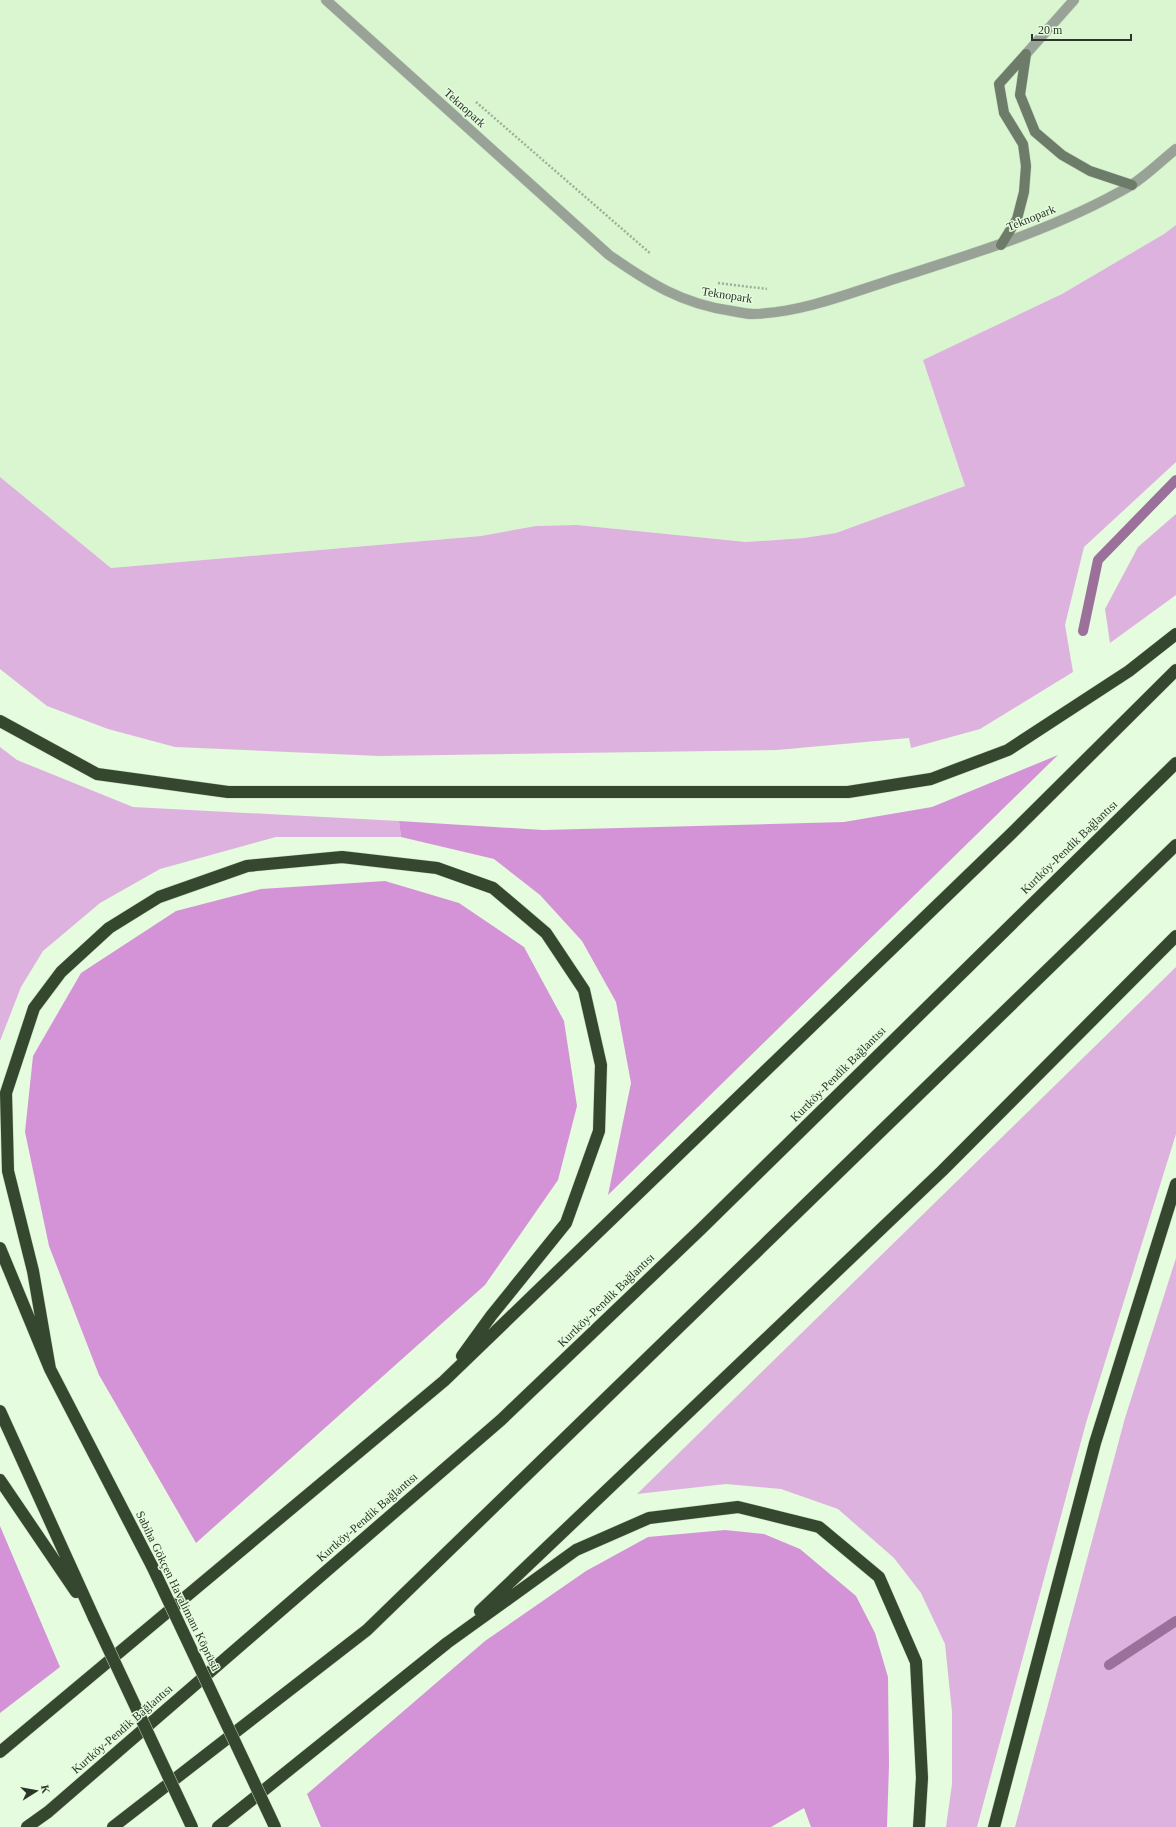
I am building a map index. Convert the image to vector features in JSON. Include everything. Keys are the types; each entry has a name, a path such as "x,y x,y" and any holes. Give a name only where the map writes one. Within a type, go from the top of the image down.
{"highway":[{"path":"0,721 97,774 228,792 848,792 931,779 1008,750 1129,671 1176,634"},
{"path":"0,1752 444,1381 1014,830 1176,670"},
{"name":"Kurtköy-Pendik Bağlantısı","path":"27,1827 48,1812 502,1420 701,1229 1176,763"},
{"path":"113,1827 367,1630 1176,845"},
{"path":"50,1369 33,1271 8,1171 6,1093 34,1008 61,972 109,928 159,897 247,866 342,857 437,868 493,888 546,933 584,990 601,1065 599,1131 566,1223 491,1316 444,1381"},
{"path":"447,1643 942,1171 1176,936"},
{"path":"994,1827 1095,1443 1176,1184"},
{"path":"0,1248 50,1369"},
{"name":"Sabiha Gökçen Havalimanı Köprüsü","path":"50,1369 152,1566 275,1827"},
{"path":"0,1411 94,1618 192,1827"},
{"path":"0,1480 94,1618"},
{"path":"218,1827 447,1643 576,1550 649,1518 738,1507 819,1527 880,1576 916,1662 922,1778 919,1827"}],"street":[{"name":"Teknopark","path":"326,0 609,255 648,282 681,298 708,308 753,314 788,309 837,298 1001,245 1068,217 1132,185 1176,149"},
{"path":"1001,245 1017,219 1024,192 1026,166 1023,144 1004,112 999,84 1074,0"},
{"path":"1026,54 1020,95 1035,132 1062,155 1090,171 1132,185"}],"path":[{"path":"472,98 656,258"},
{"path":"710,282 770,289"}],"shaded area":[{"path":"0,0 1176,0 1176,225 1164,234 1062,294 923,360 965,486 836,533 804,538 746,542 577,525 536,526 481,536 111,568 0,477"},
{"path":"1176,225 1176,462 1084,547 1065,625 1073,672 980,729 911,748 909,738 777,750 379,756 175,747 108,729 47,706 0,669 0,477 111,568 481,536 536,526 577,525 746,542 804,538 836,533 965,486 923,360 1062,294 1164,234"},
{"path":"1176,514 1176,595 1110,643 1105,609 1138,547"},
{"path":"0,747 17,760 133,807 399,821 401,837 276,837 160,869 100,903 43,951 21,987 0,1041"},
{"path":"1058,755 608,1195 631,1083 616,1002 582,941 540,895 494,859 401,837 399,821 543,830 844,822 932,807"},
{"path":"385,881 459,903 524,947 564,1021 577,1106 558,1180 485,1285 196,1543 99,1375 49,1246 25,1132 33,1056 81,973 176,911 261,889"},
{"path":"1176,967 1176,1134 1086,1423 977,1827 946,1827 952,1784 952,1712 945,1644 921,1593 894,1558 838,1509 781,1489 726,1484 637,1494"},
{"path":"1176,1258 1176,1827 1015,1827 1125,1418"},
{"path":"0,1526 60,1667 0,1713"},
{"path":"725,1530 764,1534 800,1549 856,1596 875,1633 888,1677 889,1765 887,1827 811,1827 804,1808 771,1827 321,1827 307,1794 485,1641 586,1571 648,1537"}],"waterway":[{"path":"1083,631 1098,560 1176,480"},
{"path":"1109,1665 1176,1621"}]}
